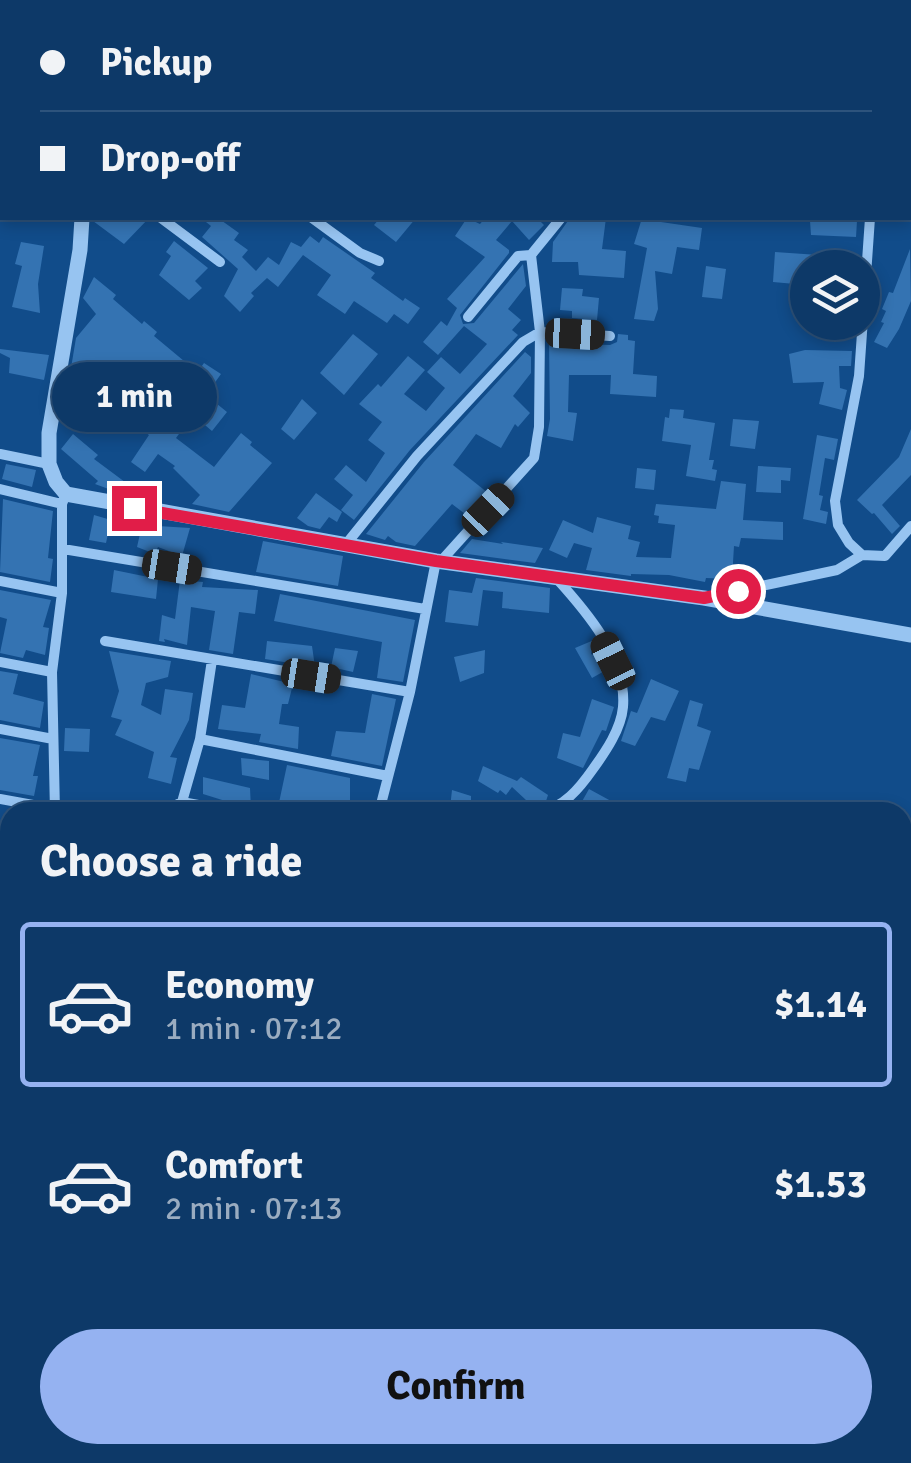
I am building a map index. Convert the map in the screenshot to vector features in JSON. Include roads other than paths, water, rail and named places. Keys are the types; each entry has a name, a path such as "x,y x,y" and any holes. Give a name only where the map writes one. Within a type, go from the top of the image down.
{"street":[{"path":"55,802 52,672 62,593 64,499 49,464 49,433 82,220"},
{"path":"164,220 220,262"},
{"path":"315,220 360,254 379,261"},
{"path":"381,802 410,692 438,561 534,458 539,427 540,332 531,255 559,220"},
{"path":"862,555 838,525 836,501 858,376 870,220"},
{"path":"468,317 518,256 531,255"},
{"path":"347,543 523,342 540,332 610,336"},
{"path":"0,454 49,464"},
{"path":"0,490 347,543 438,561 704,598 911,634"},
{"path":"704,598 837,570 862,555 885,556 911,526"},
{"path":"63,549 425,609"},
{"path":"553,576 596,627 621,681 623,706 610,743 578,790 564,802"},
{"path":"0,581 62,593"},
{"path":"105,641 410,692"},
{"path":"182,802 200,740 212,660"},
{"path":"0,662 52,672"},
{"path":"0,729 52,739"},
{"path":"200,740 388,776"}]}
